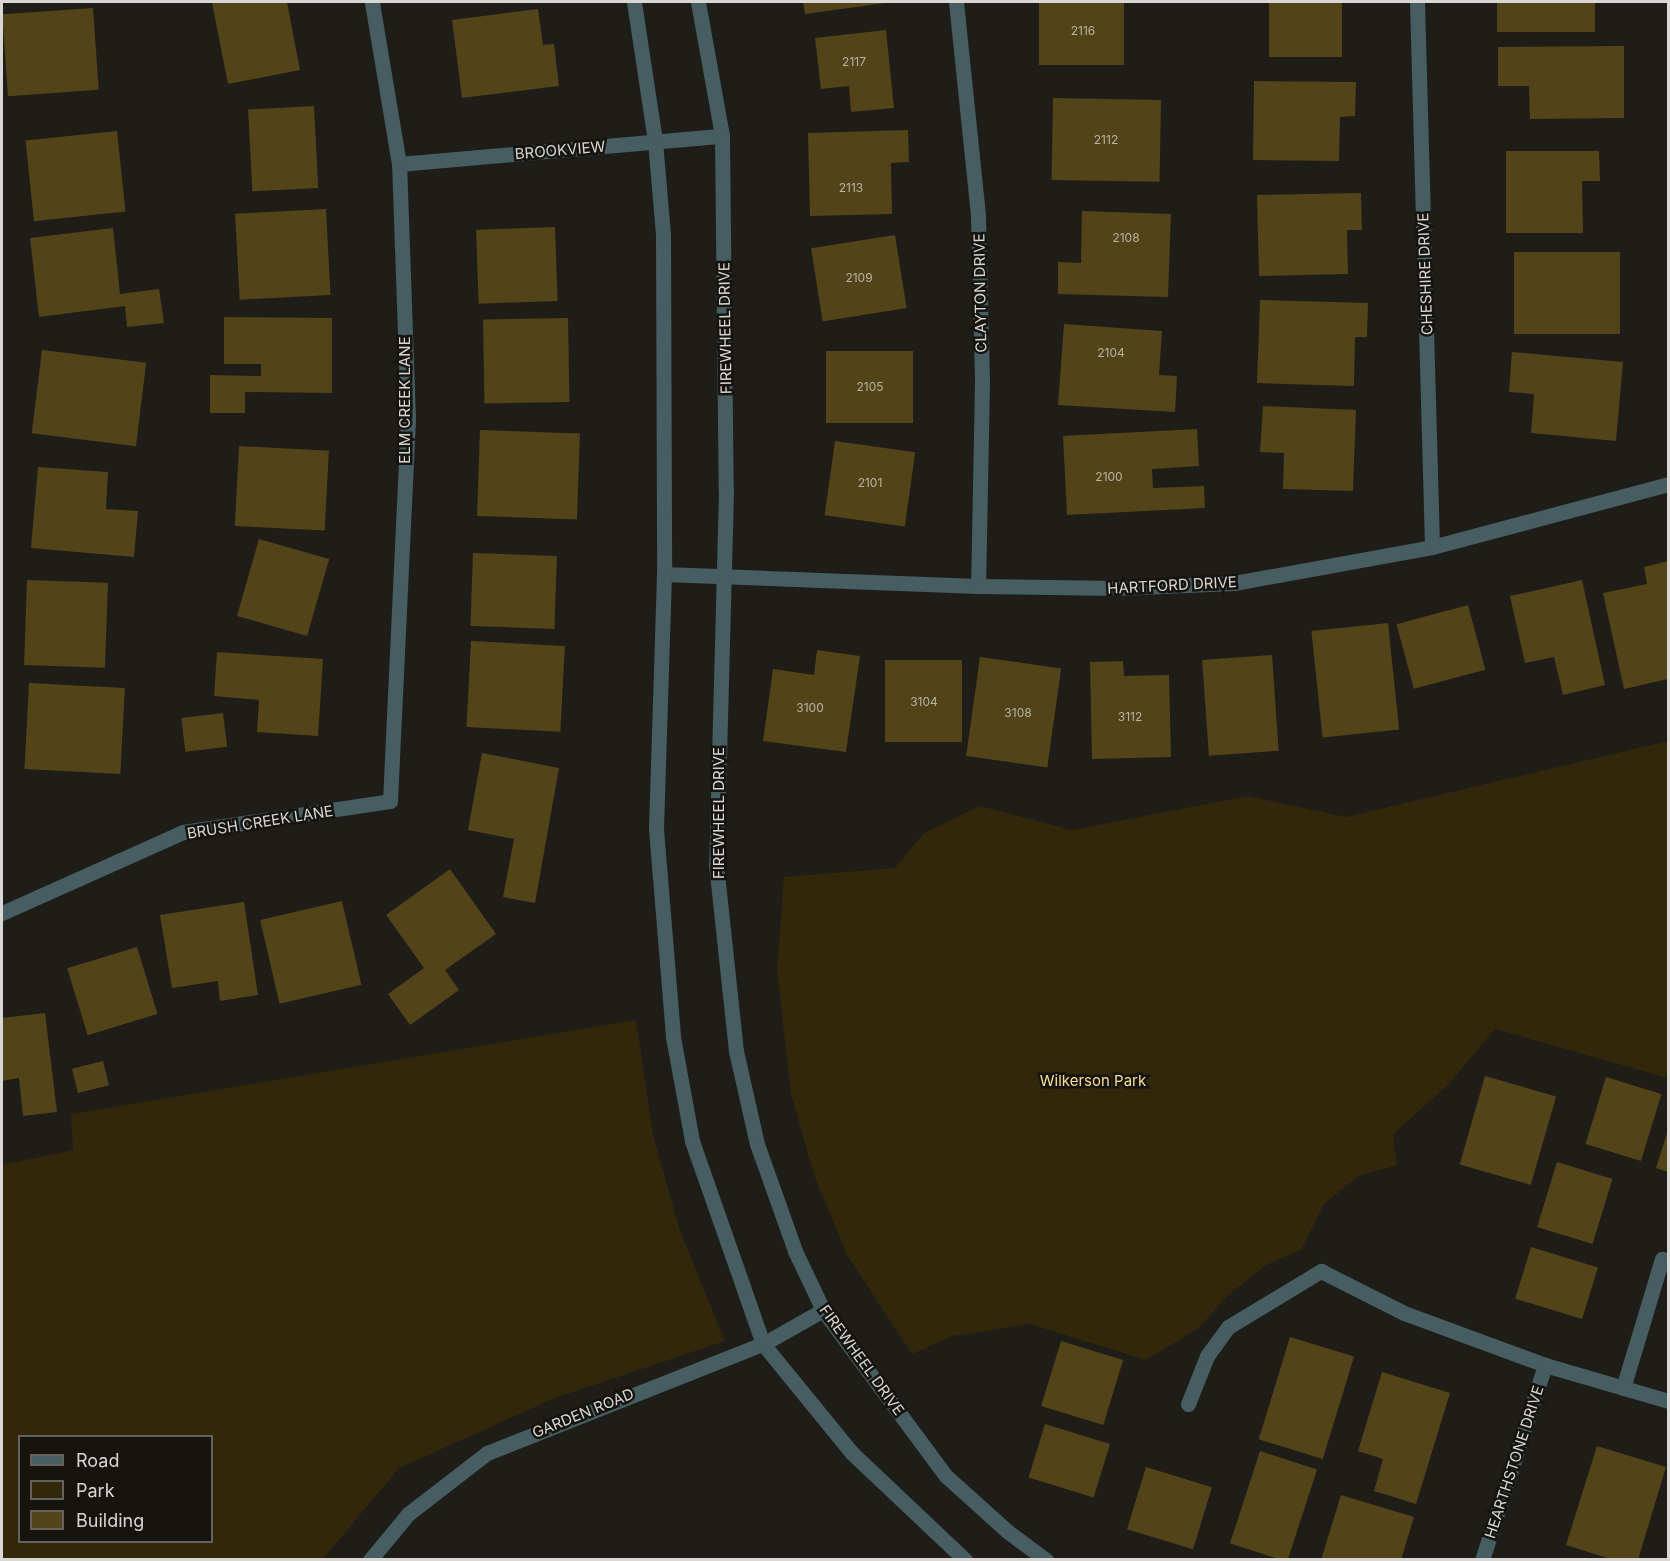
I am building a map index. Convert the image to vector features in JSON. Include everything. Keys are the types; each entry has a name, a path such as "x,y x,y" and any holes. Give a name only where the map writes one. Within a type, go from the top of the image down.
{"street":[{"name":"ELM CREEK LANE","path":"372,2 399,164 408,419 390,801"},
{"path":"634,2 655,141 664,317 664,574 656,829 673,1037 692,1141 763,1344 852,1453 965,1560"},
{"name":"FIREWHEEL DRIVE","path":"698,2 722,136 723,576 716,864 736,1051 757,1144 795,1251 823,1310 946,1476 1007,1531 1046,1560"},
{"name":"CLAYTON DRIVE","path":"956,2 978,216 982,382 978,586"},
{"name":"CHESHIRE DRIVE","path":"1417,2 1432,547"},
{"name":"BROOKVIEW","path":"399,164 722,136"},
{"name":"HARTFORD DRIVE","path":"664,574 978,586 1117,588 1234,583 1432,547 1668,484"},
{"name":"BRUSH CREEK LANE","path":"2,914 183,832 390,801"},
{"path":"1623,1388 1662,1259"},
{"path":"1188,1404 1207,1356 1228,1327 1321,1270 1404,1313 1480,1339 1545,1365 1668,1401"},
{"name":"GARDEN ROAD","path":"370,1560 408,1514 487,1453 763,1344 823,1310"},
{"name":"HEARTHSTONE DRIVE","path":"1482,1560 1545,1365"}],"green space":[{"name":"Wilkerson Park","path":"1668,741 1668,1078 1495,1029 1448,1085 1393,1134 1397,1165 1359,1176 1324,1204 1301,1250 1266,1265 1226,1297 1199,1328 1146,1360 1030,1324 953,1336 912,1354 847,1255 814,1175 791,1094 777,971 784,877 895,868 924,833 980,806 1072,830 1248,796 1346,817"},
{"path":"636,1020 653,1135 680,1231 725,1341 555,1398 399,1468 323,1559 2,1559 2,1165 73,1150 71,1114"}],"building":[{"path":"287,2 300,70 228,84 212,3"},
{"path":"803,2 885,2 885,3 805,14"},
{"path":"1039,2 1124,2 1124,65 1039,65"},
{"path":"1269,2 1342,2 1342,57 1269,57"},
{"path":"1497,2 1595,2 1595,32 1497,32"},
{"path":"93,8 99,90 8,96 2,14"},
{"path":"538,9 543,45 554,44 559,86 462,98 452,20"},
{"path":"886,30 894,108 851,112 849,86 821,89 815,38"},
{"path":"1624,46 1624,118 1530,119 1529,86 1498,86 1498,47"},
{"path":"1254,81 1356,82 1355,116 1340,117 1339,161 1253,160"},
{"path":"1053,98 1161,100 1160,182 1052,180"},
{"path":"314,106 318,188 252,191 248,109"},
{"path":"908,130 909,162 891,163 892,214 810,216 808,133"},
{"path":"117,131 125,212 34,221 26,141"},
{"path":"1506,151 1599,151 1600,181 1582,181 1583,233 1506,233"},
{"path":"1361,193 1362,230 1347,230 1348,274 1259,276 1257,195"},
{"path":"326,209 331,295 240,300 235,214"},
{"path":"1082,211 1171,214 1168,297 1058,294 1058,262 1081,263"},
{"path":"555,227 558,301 479,304 476,230"},
{"path":"113,228 120,294 159,289 164,323 127,327 125,306 39,317 30,238"},
{"path":"895,235 907,308 823,321 811,248"},
{"path":"1514,252 1620,252 1620,334 1514,334"},
{"path":"1260,300 1368,303 1367,337 1355,337 1354,386 1257,383"},
{"path":"224,317 332,318 332,393 245,392 245,413 210,413 210,375 261,376 261,364 224,364"},
{"path":"568,318 569,402 484,403 483,319"},
{"path":"1064,324 1162,331 1159,375 1177,376 1175,412 1058,405"},
{"path":"42,350 146,363 136,446 32,433"},
{"path":"826,351 913,351 913,423 826,423"},
{"path":"1512,352 1623,362 1616,441 1531,433 1534,394 1509,392"},
{"path":"1263,406 1356,410 1353,491 1283,489 1284,453 1260,452"},
{"path":"1197,429 1199,466 1152,469 1153,488 1204,486 1205,508 1067,515 1063,436"},
{"path":"480,430 580,433 577,519 477,516"},
{"path":"835,441 915,452 905,527 825,515"},
{"path":"239,446 329,451 325,531 235,526"},
{"path":"38,467 108,472 106,509 138,511 134,557 31,548"},
{"path":"259,539 329,559 307,636 237,616"},
{"path":"473,553 557,556 554,629 470,626"},
{"path":"1668,561 1668,679 1624,689 1603,593 1647,584 1644,567"},
{"path":"27,580 108,583 105,668 24,665"},
{"path":"1582,580 1605,685 1563,695 1554,657 1525,663 1510,596"},
{"path":"1468,605 1485,670 1414,689 1397,624"},
{"path":"1388,623 1399,729 1323,737 1311,631"},
{"path":"471,641 565,646 560,732 466,727"},
{"path":"817,650 860,656 846,752 763,741 773,669 814,675"},
{"path":"217,652 323,659 318,736 257,732 259,700 214,696"},
{"path":"1272,655 1279,751 1209,756 1202,660"},
{"path":"980,657 1061,668 1047,767 966,756"},
{"path":"885,660 962,660 962,742 885,742"},
{"path":"1123,661 1124,676 1169,675 1171,757 1092,759 1090,662"},
{"path":"29,683 125,688 120,774 24,769"},
{"path":"223,713 227,747 185,752 181,718"},
{"path":"482,753 559,768 535,903 503,897 514,839 468,830"},
{"path":"450,869 496,934 445,970 459,990 410,1025 388,994 424,968 386,915"},
{"path":"342,901 361,985 279,1004 260,920"},
{"path":"244,902 258,995 220,1001 218,981 172,988 160,915"},
{"path":"137,947 157,1014 88,1035 67,968"},
{"path":"45,1013 57,1112 23,1116 19,1078 2,1081 2,1018"},
{"path":"103,1061 109,1085 78,1093 72,1069"},
{"path":"1485,1076 1556,1096 1531,1185 1460,1164"},
{"path":"1606,1077 1661,1094 1641,1161 1586,1144"},
{"path":"1668,1130 1668,1172 1656,1168"},
{"path":"1557,1162 1612,1179 1593,1244 1537,1227"},
{"path":"1531,1247 1598,1267 1582,1319 1515,1299"},
{"path":"1290,1337 1354,1357 1323,1459 1259,1439"},
{"path":"1061,1341 1123,1360 1103,1425 1041,1406"},
{"path":"1382,1372 1450,1393 1416,1504 1374,1491 1383,1459 1358,1451"},
{"path":"1045,1424 1110,1444 1094,1497 1029,1478"},
{"path":"1597,1446 1666,1467 1638,1560 1614,1560 1566,1545"},
{"path":"1260,1451 1317,1470 1288,1560 1230,1543"},
{"path":"1146,1467 1212,1487 1193,1549 1127,1529"},
{"path":"1341,1495 1414,1517 1401,1560 1321,1560"}]}
